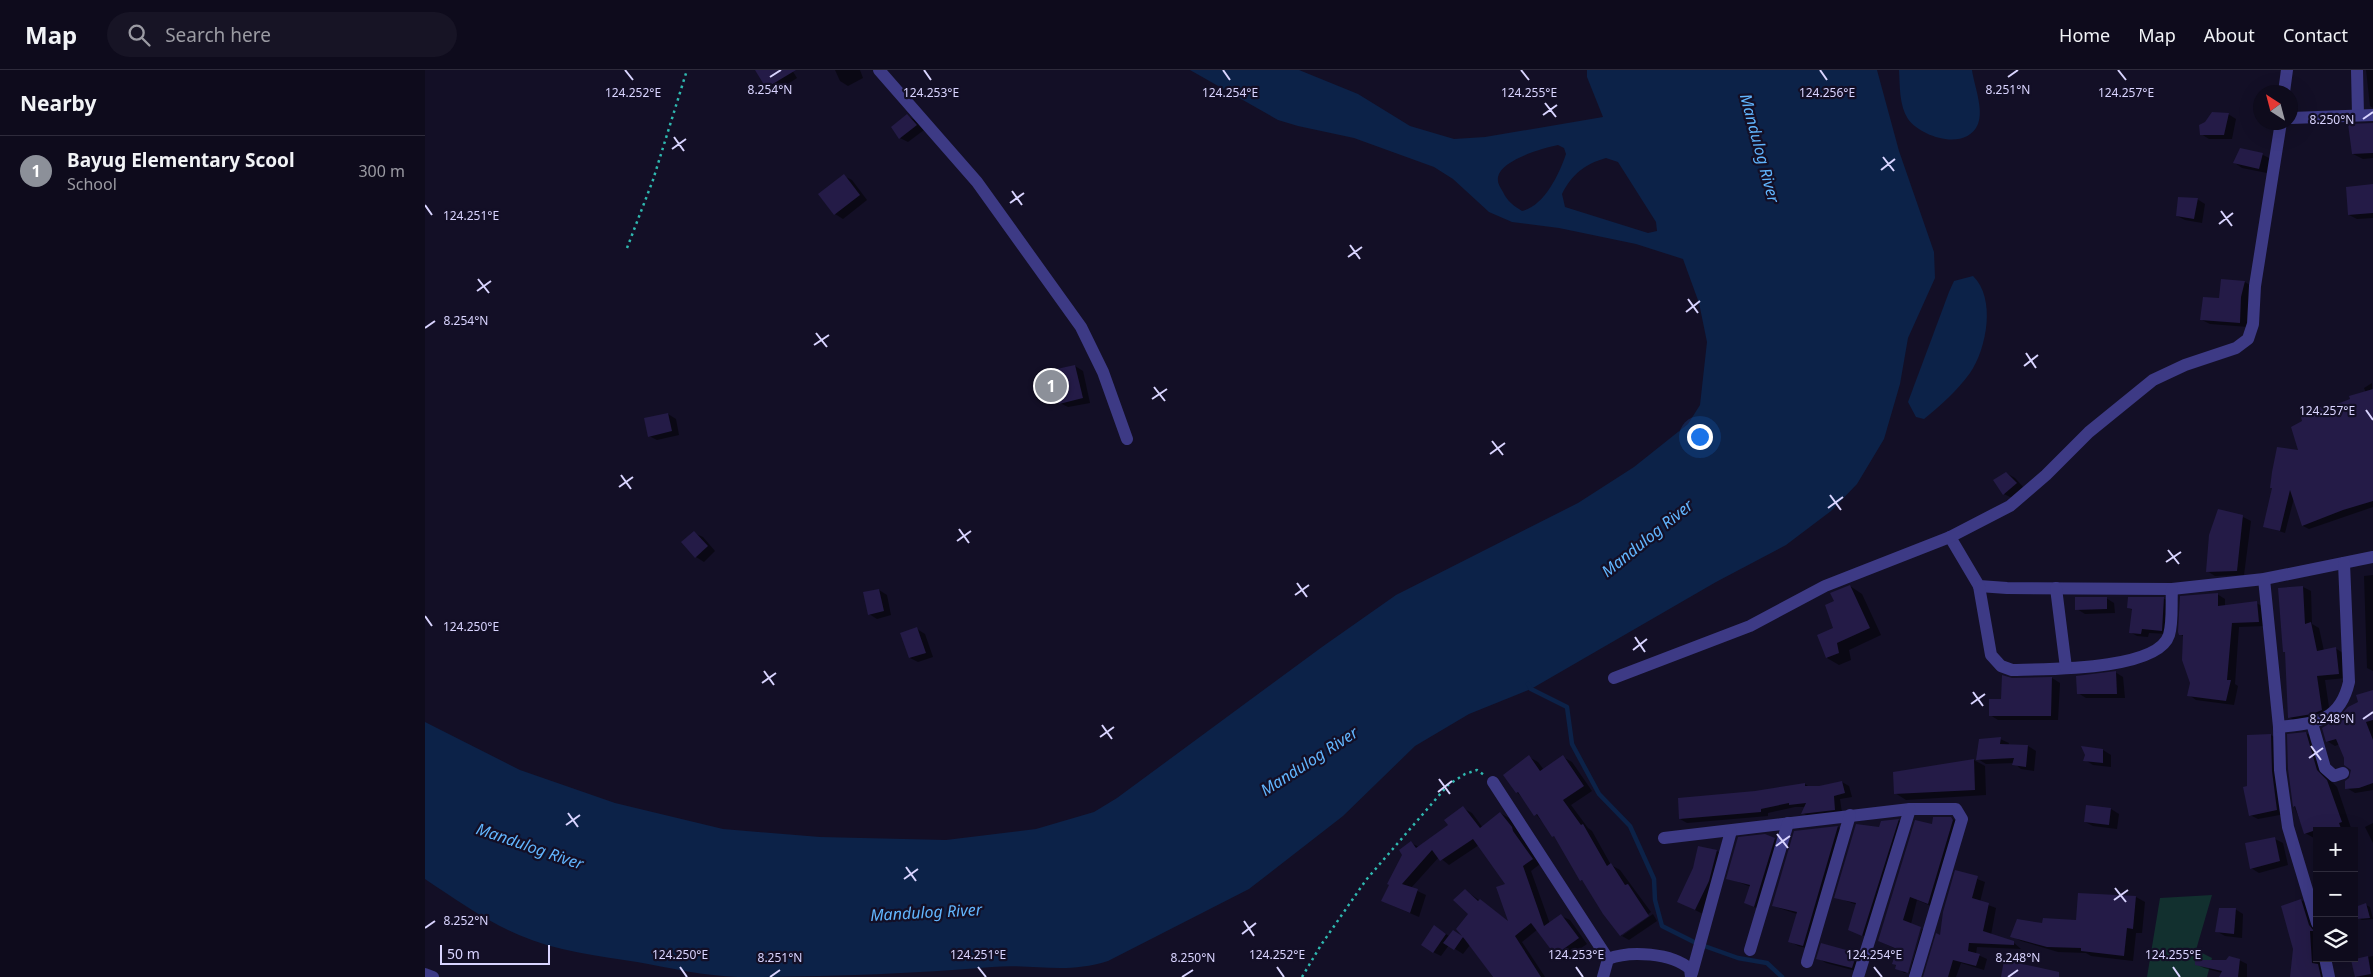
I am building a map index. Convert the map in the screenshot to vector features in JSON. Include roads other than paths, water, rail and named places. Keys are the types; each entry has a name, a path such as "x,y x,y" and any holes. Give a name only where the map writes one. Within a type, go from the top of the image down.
{"street":[{"path":"879,70 977,182 1081,327 1103,372 1127,439"},
{"path":"2285,85 2287,70"},
{"path":"2357,70 2358,116"},
{"path":"2298,118 2373,115"},
{"path":"1614,678 1750,626 1825,586 1950,537 2010,506 2046,475 2089,432 2153,380 2185,365 2236,348 2248,339 2253,324 2255,286 2280,130"},
{"path":"1950,537 1979,586 1991,656 2001,666 2012,670 2066,668 2118,663 2145,656 2160,648 2169,636 2172,589"},
{"path":"1979,586 2172,589 2264,579 2373,558"},
{"path":"2279,727 2312,723 2335,712 2345,699 2349,682 2344,563"},
{"path":"2264,579 2279,727 2280,770 2288,827 2315,917"},
{"path":"2056,588 2066,668"},
{"path":"2312,723 2325,768 2334,776 2343,773"},
{"path":"1493,782 1609,960"},
{"path":"1858,977 1910,809"},
{"path":"1664,838 1910,809 1956,809 1963,820 1915,977"},
{"path":"1807,962 1850,815"},
{"path":"1750,950 1788,822"},
{"path":"1691,975 1731,831"},
{"path":"1603,977 1609,960 1618,955 1673,958 1684,964 1691,975"},
{"path":"2326,962 2329,977"},
{"path":"425,974 433,977"}],"water":[{"name":"Mandulog River","path":"1190,70 1299,70 1358,94 1410,126 1454,139 1485,137 1603,117 1587,77 1587,70 1877,70 1899,151 1934,252 1935,278 1908,338 1900,384 1884,439 1857,484 1831,511 1786,545 1716,582 1531,689 1469,714 1415,746 1343,816 1249,889 1108,961 1063,968 1007,966 897,973 802,976 738,977 713,975 577,952 533,941 483,916 425,879 425,722 520,770 615,803 723,829 820,837 946,840 1036,829 1094,812 1117,798 1396,595 1578,503 1634,467 1688,424 1700,405 1707,342 1699,303 1683,259 1636,244 1559,228 1512,222 1489,212 1453,179 1434,167 1354,138 1278,120","holes":["1558,145 1564,148 1566,154 1555,180 1537,203 1522,211 1509,201 1500,187 1498,177 1501,171 1514,160","1606,158 1618,162 1656,222 1657,231 1648,233 1565,207 1562,194 1575,175 1592,163"]},
{"path":"1899,70 1972,70 1980,118 1972,133 1964,138 1943,139 1914,126 1903,108"},
{"path":"1973,276 1980,285 1985,297 1987,310 1984,337 1976,363 1965,380 1943,403 1924,419 1916,417 1908,402 1949,292 1954,281"}],"waterway":[{"path":"1528,684 1531,689 1567,707 1572,744 1599,794 1630,826 1654,879 1655,900 1662,926 1696,943 1738,958 1767,963 1782,977"}],"place":[{"name":"Bayug Elementary Scool","path":"1051,386"}]}
